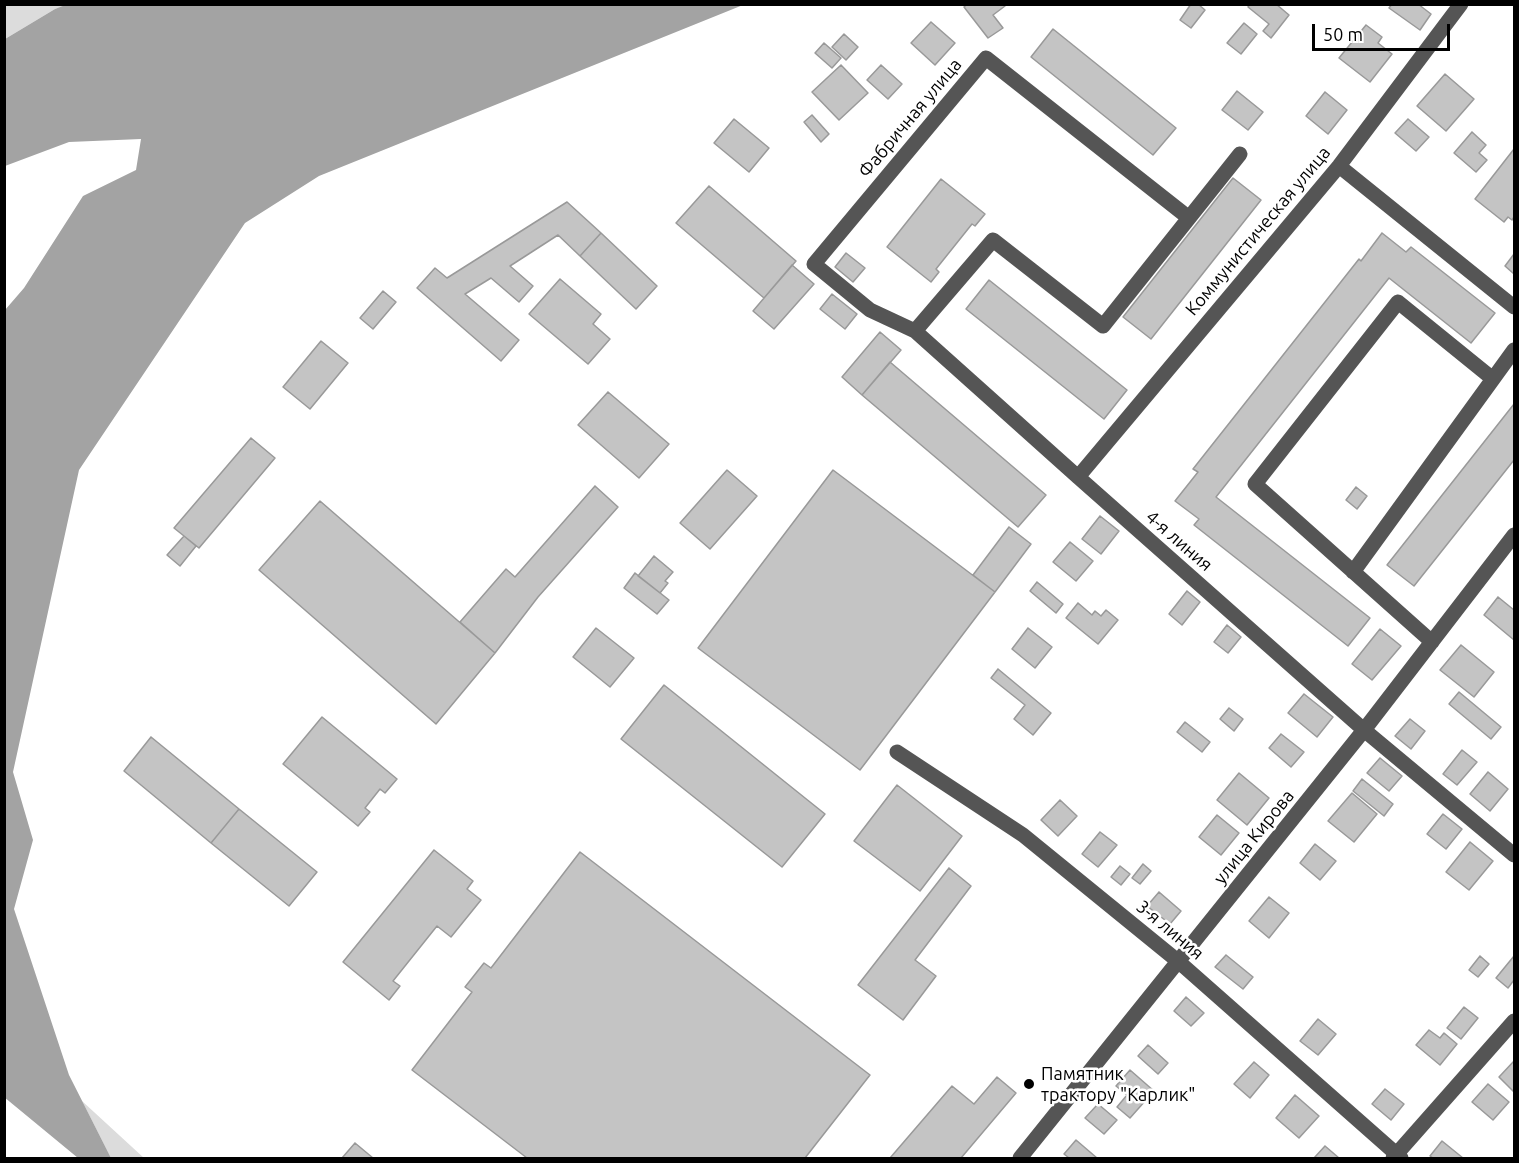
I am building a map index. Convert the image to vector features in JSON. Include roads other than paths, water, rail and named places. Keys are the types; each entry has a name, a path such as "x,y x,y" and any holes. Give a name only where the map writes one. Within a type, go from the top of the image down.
{"street":[{"name":"Коммунистическая улица","path":"1078,477 1340,166 1461,4"},
{"name":"Фабричная улица","path":"814,264 986,58 1189,218"},
{"path":"915,330 993,240 1103,326 1240,154"},
{"path":"1340,166 1515,307"},
{"name":"4-я линия","path":"814,264 870,310 915,330 1364,730 1515,855"},
{"path":"1432,642 1255,484 1398,302 1493,379"},
{"path":"1353,572 1515,350"},
{"name":"улица Кирова","path":"1020,1158 1364,730 1515,536"},
{"name":"3-я линия","path":"897,752 1023,835 1179,962 1397,1157"},
{"path":"1397,1157 1515,1020"}],"place":[{"name":"Памятник трактору \"Карлик\"","path":"1029,1084"}]}
